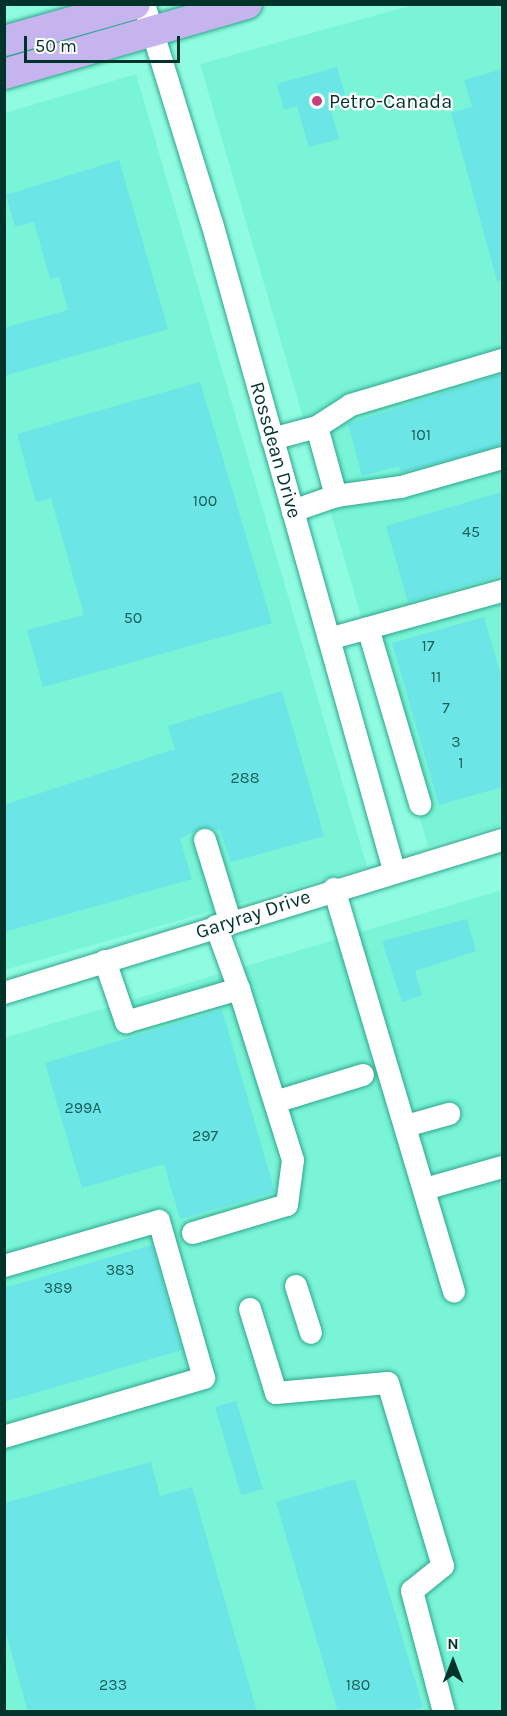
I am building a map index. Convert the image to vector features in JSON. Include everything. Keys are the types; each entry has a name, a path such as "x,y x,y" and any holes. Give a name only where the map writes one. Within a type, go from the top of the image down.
{"main road":[{"path":"4,41 135,4"},
{"path":"4,74 148,18 247,4"}],"street":[{"name":"Rossdean Drive","path":"148,18 273,439 394,870"},
{"path":"273,439 317,427 351,405 502,360"},
{"path":"317,427 336,496"},
{"path":"293,511 336,496 401,487 502,458"},
{"path":"329,639 502,591"},
{"path":"368,628 420,804"},
{"path":"193,1233 288,1205 293,1160 239,989 206,840"},
{"name":"Garyray Drive","path":"4,993 394,870 502,840"},
{"path":"334,889 454,1292"},
{"path":"105,961 126,1022 239,989"},
{"path":"275,1102 363,1075"},
{"path":"406,1126 449,1114"},
{"path":"425,1189 502,1167"},
{"path":"4,1266 159,1221 204,1378 4,1437"},
{"path":"296,1286 311,1332"},
{"path":"250,1309 276,1393 388,1383 443,1566 412,1591 444,1712"}],"shaded area":[{"path":"413,5 502,5 502,825 428,846 200,64"},
{"path":"136,74 367,867 5,970 5,113"},
{"path":"502,890 502,1711 5,1711 4,1038"}],"building":[{"path":"337,67 345,95 328,99 339,139 309,147 297,106 284,110 277,84"},
{"path":"502,69 502,281 497,281 451,113 472,107 464,80"},
{"path":"119,160 168,329 4,376 4,328 68,310 59,277 50,279 34,222 15,227 6,195"},
{"path":"502,374 502,445 401,473 399,466 362,476 348,424"},
{"path":"200,382 272,623 43,687 27,630 84,615 51,498 36,502 17,434"},
{"path":"502,492 502,575 408,602 386,526"},
{"path":"484,617 502,679 502,787 439,805 392,643"},
{"path":"282,691 324,836 231,862 220,830 202,827 180,839 192,879 4,932 4,805 175,749 168,726"},
{"path":"467,919 476,951 415,971 422,995 402,1002 382,941"},
{"path":"222,1010 275,1192 180,1219 164,1164 82,1188 45,1063"},
{"path":"152,1245 182,1350 4,1402 4,1288"},
{"path":"236,1401 263,1489 241,1495 215,1407"},
{"path":"151,1462 160,1496 192,1487 257,1712 28,1712 4,1626 4,1503"},
{"path":"355,1479 423,1707 408,1712 338,1712 276,1502"}],"place":[{"name":"Petro-Canada","path":"317,101"}]}
